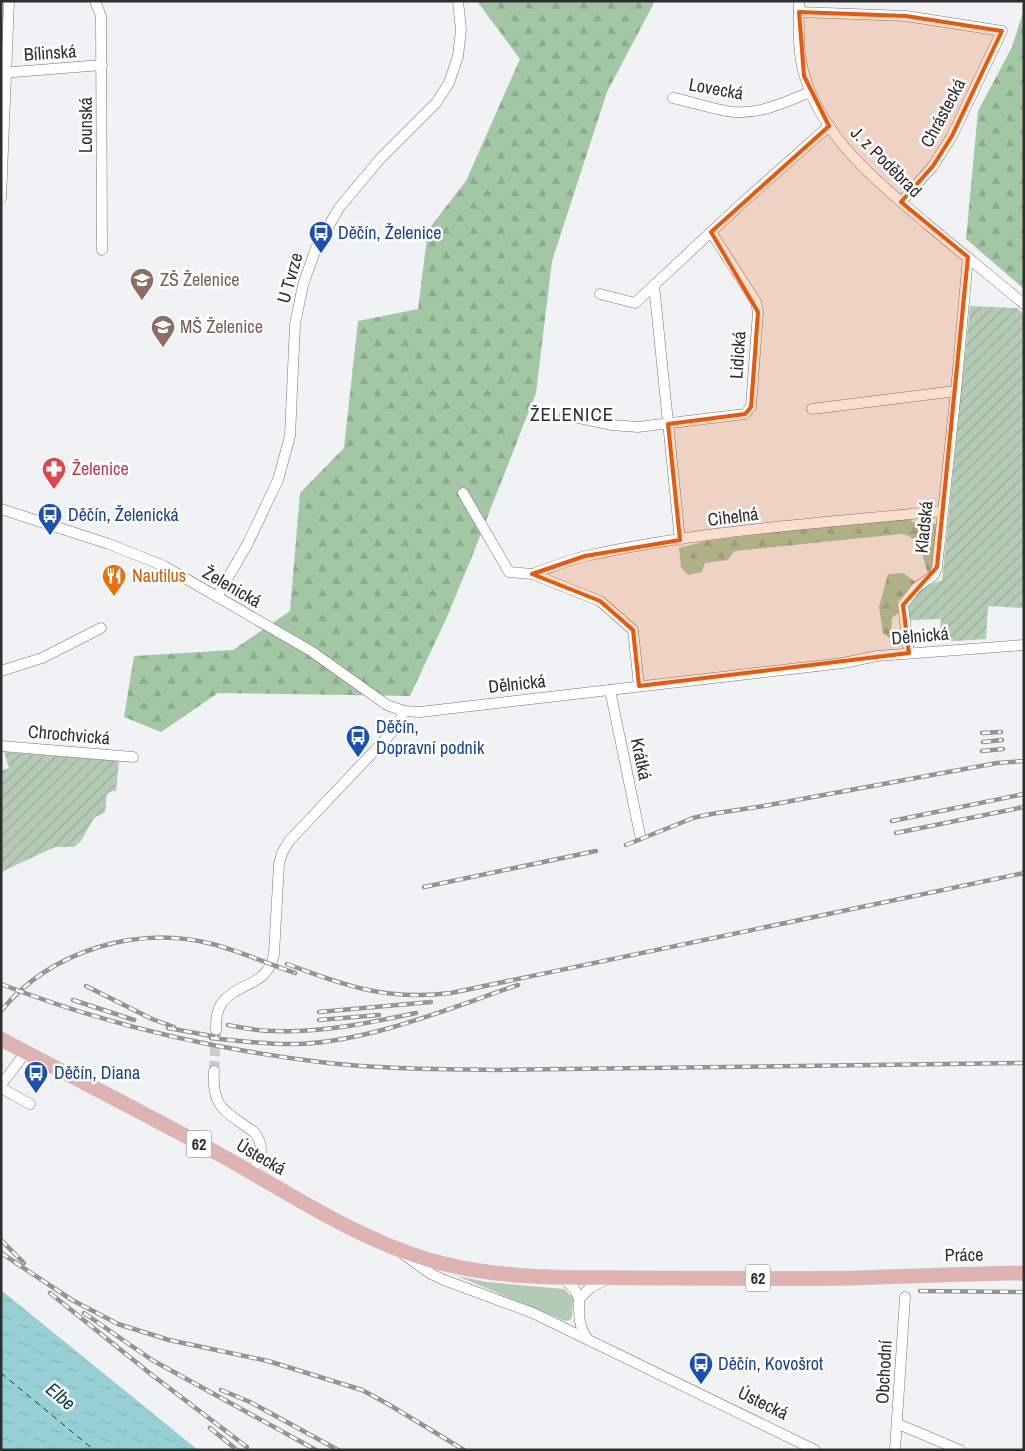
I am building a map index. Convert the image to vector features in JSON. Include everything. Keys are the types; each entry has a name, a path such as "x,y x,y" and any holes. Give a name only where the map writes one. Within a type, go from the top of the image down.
{"main road":[{"name":"Ústecká","path":"1,1039 115,1098 335,1221 396,1249 427,1259 479,1271 530,1276 611,1277"},
{"name":"Práce","path":"611,1277 830,1278 1024,1273"}],"street":[{"path":"1,198 4,72 9,1"},
{"name":"Lounská","path":"95,1 102,16 102,250"},
{"name":"U Tvrze","path":"217,597 248,543 278,480 290,436 295,324 303,285 316,248 339,208 380,159 436,103 449,83 458,56 461,30 458,1"},
{"name":"Chrástecká","path":"799,7 906,16 1002,31 952,136 933,166 901,202"},
{"name":"J. z Poděbrad","path":"799,7 800,59 810,92 829,126 846,148 874,178 1024,304"},
{"name":"Bílinská","path":"4,72 102,65"},
{"name":"Lovecká","path":"673,98 735,112 757,111 774,107 810,92"},
{"path":"600,294 635,303 829,126"},
{"name":"Lidická","path":"668,424 745,414 751,407 758,312 756,302 711,232"},
{"name":"Kladská","path":"910,653 903,605 916,588 934,575 937,567 968,257"},
{"path":"654,285 680,540"},
{"path":"812,409 956,391"},
{"path":"565,415 612,425 638,427 668,424"},
{"path":"463,493 508,572 532,574 600,601 633,630 639,686"},
{"name":"Želenická","path":"1,509 108,544 164,566 311,652 387,705 404,711"},
{"name":"Cihelná","path":"532,574 585,556 680,540 738,532 942,511"},
{"path":"1,671 42,658 101,628"},
{"name":"Dělnická","path":"404,711 420,712 843,663 878,656 1024,645"},
{"name":"Krátká","path":"610,690 640,835"},
{"path":"216,1030 216,1019 221,1004 230,996 262,976 271,964 274,954 279,864 288,841 396,728 404,711"},
{"name":"Chrochvická","path":"1,746 133,757"},
{"path":"26,1052 1,1086 30,1104"},
{"path":"214,1071 213,1087 220,1106 260,1139 261,1158 252,1174"},
{"name":"Ústecká","path":"396,1249 431,1274 533,1313 815,1450"},
{"path":"563,1277 575,1290 579,1299 579,1318 582,1330 587,1338"},
{"path":"579,1299 590,1288 611,1277"},
{"name":"Obchodní","path":"895,1450 905,1297"},
{"path":"898,1424 960,1450"}],"highlighted area":[{"path":"799,12 906,16 1002,31 952,136 933,166 901,202 968,257 937,567 903,605 909,653 639,686 633,630 600,601 532,574 585,556 680,540 668,424 745,414 751,407 758,312 711,232 829,126 804,76"}],"green space":[{"path":"477,1 655,1 607,92 552,261 536,393 447,617 410,696 218,693 161,732 124,717 134,656 233,650 290,611 300,493 344,448 358,321 418,309 428,230 466,181 520,59"},
{"path":"1024,9 1024,289 966,239 978,111 1012,47"},
{"path":"970,306 1017,308 1024,314 1024,608 988,606 986,639 939,642 941,619 908,620 909,600 920,588 942,580"},
{"path":"910,519 912,522 937,524 932,571 927,571 917,543 913,539 901,534 736,551 728,560 705,563 702,572 688,575 681,567 679,548 706,541 806,528 822,528 842,523"},
{"path":"903,573 916,582 897,602 900,612 892,618 891,639 883,633 879,607 888,574"},
{"path":"4,752 119,761 116,791 107,794 105,812 94,818 81,841 74,847 55,847 1,872 1,771 9,768"},
{"path":"457,1276 487,1282 564,1289 573,1298 572,1317 570,1320 565,1321"}],"water":[{"name":"Elbe","path":"1,1290 198,1450 1,1450"}],"ferry route":[{"path":"1,1373 94,1450"}],"tunnel":[{"path":"214,1071 216,1030"}],"railway":[{"path":"982,733 1001,732"},
{"path":"983,742 1002,740"},
{"path":"982,751 1003,749"},
{"path":"626,845 693,818 711,814 997,763 1024,761"},
{"path":"892,821 1024,794"},
{"path":"896,833 1024,807"},
{"path":"424,887 596,851"},
{"path":"287,964 367,990 407,995 451,993 1024,873"},
{"path":"1,1011 21,990 45,972 70,958 97,948 125,941 154,938 183,939 212,944 295,973"},
{"path":"1,984 81,1012 162,1034 286,1058 349,1065 494,1070 1024,1063"},
{"path":"211,1038 277,1044 326,1042 354,1037 410,1022 518,985"},
{"path":"86,986 152,1019 174,1027"},
{"path":"73,1000 134,1020"},
{"path":"319,1012 431,1002"},
{"path":"228,1025 262,1030 327,1029 416,1013"},
{"path":"319,1020 379,1015"},
{"path":"168,1028 217,1037"},
{"path":"1,1240 24,1263"},
{"path":"1,1253 72,1300 118,1324 169,1340 268,1361 362,1390 464,1450"},
{"path":"920,1291 1024,1292"},
{"path":"50,1293 152,1375 247,1447"},
{"path":"84,1313 152,1360 316,1450"},
{"path":"221,1390 250,1402 338,1450"},
{"path":"210,1428 237,1450"}],"place":[{"name":"Děčín, Želenice","path":"321,254"},
{"name":"ZŠ Želenice","path":"142,301"},
{"name":"MŠ Želenice","path":"163,348"},
{"name":"Želenice","path":"54,490"},
{"name":"Děčín, Želenická","path":"50,536"},
{"name":"Nautilus","path":"114,597"},
{"name":"Děčín, Dopravní podnik","path":"358,758"},
{"name":"Děčín, Diana","path":"36,1094"},
{"name":"Děčín, Kovošrot","path":"701,1385"}],"district":[{"name":"ŽELENICE","path":"572,414"}]}
